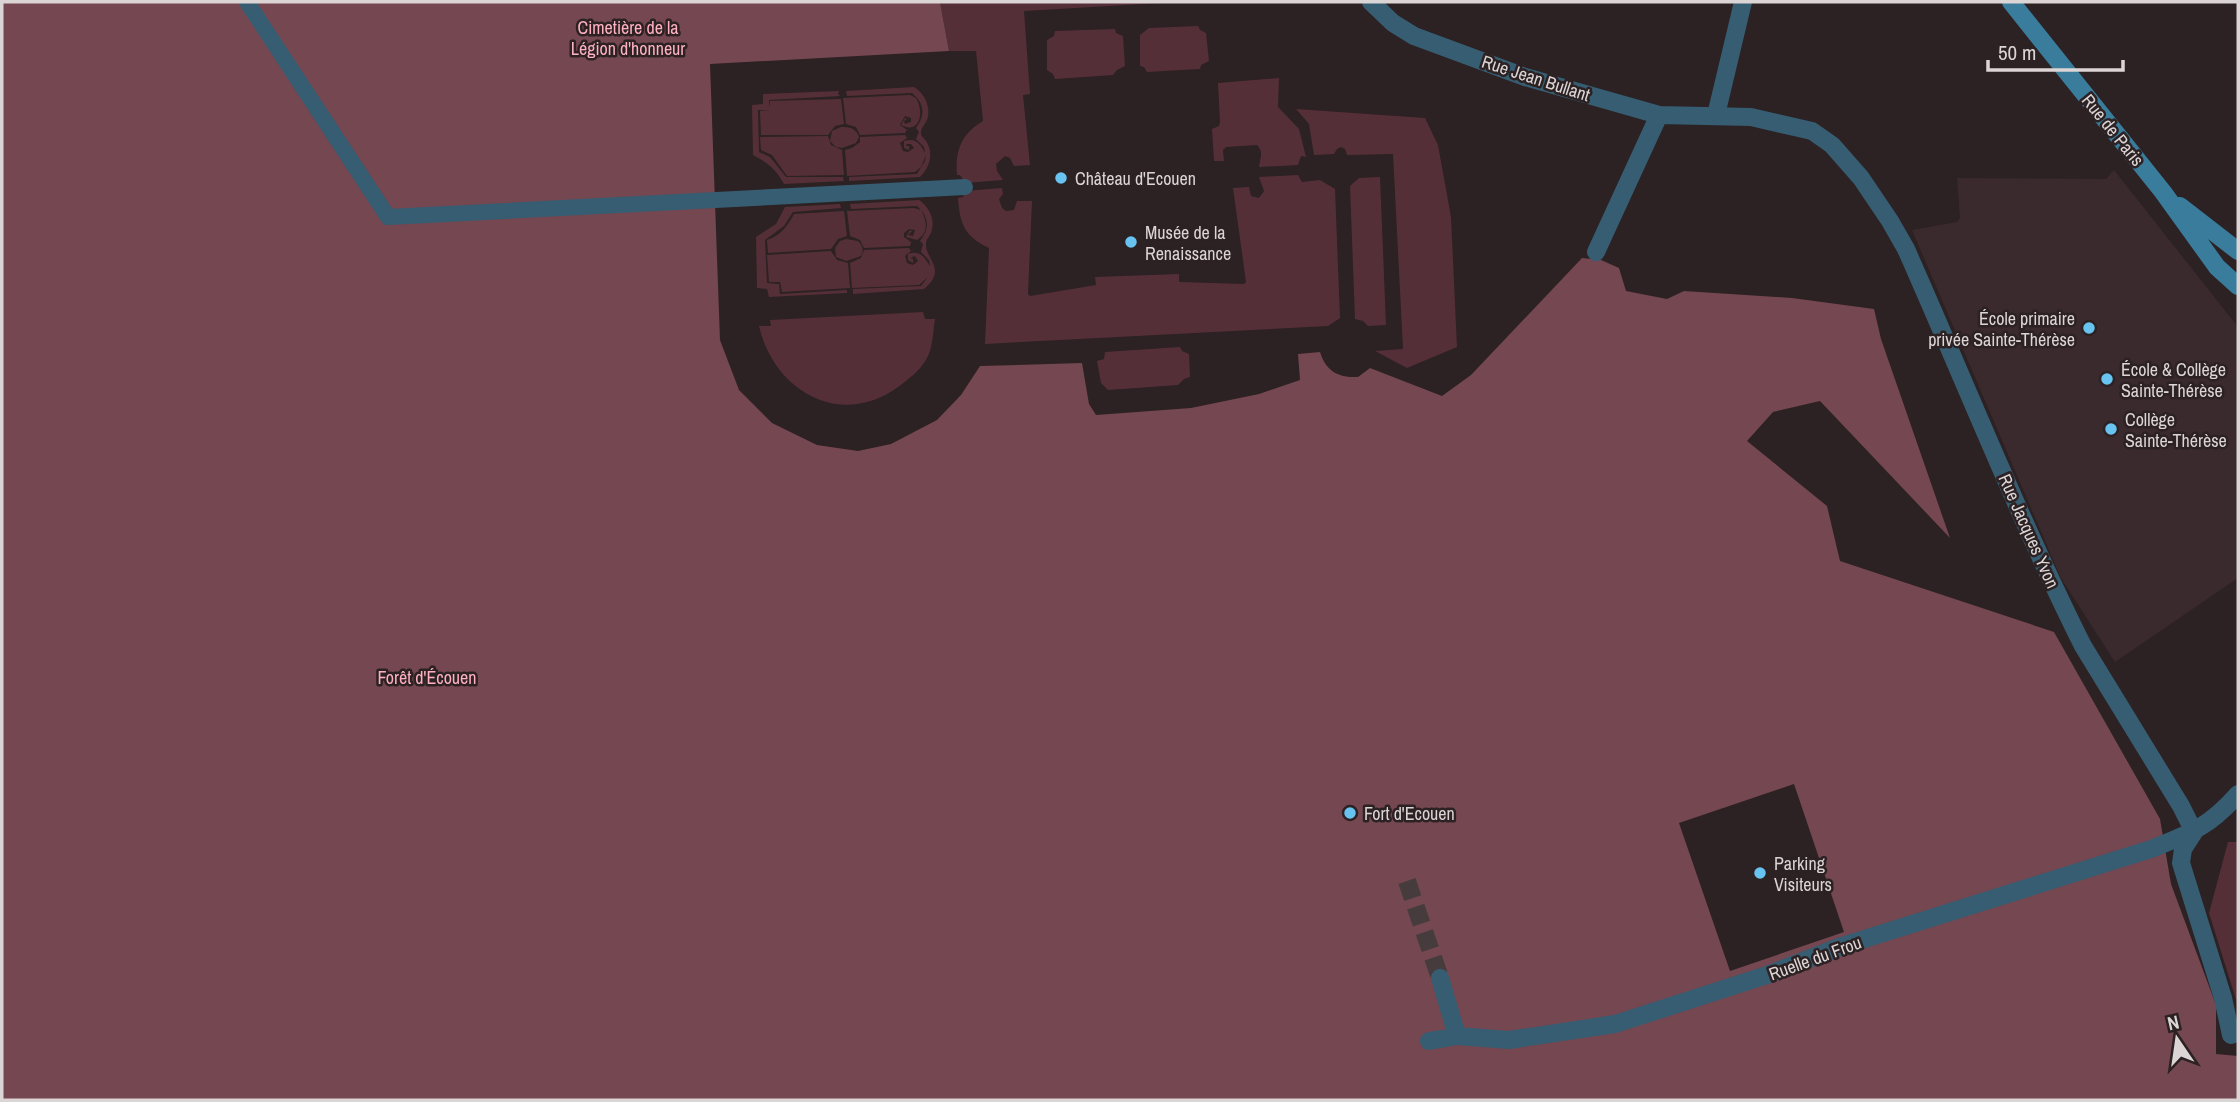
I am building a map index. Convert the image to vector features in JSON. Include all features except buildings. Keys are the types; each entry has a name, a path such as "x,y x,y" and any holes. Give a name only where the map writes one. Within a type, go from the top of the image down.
{"main road":[{"name":"Rue de Paris","path":"2011,2 2163,192 2217,267 2238,286"},
{"name":"Rue de Paris","path":"2163,192 2238,251"}],"street":[{"path":"247,2 388,217 965,187"},
{"name":"Rue Jean Bullant","path":"1371,2 1393,23 1413,36 1525,77 1660,115 1716,115"},
{"path":"1716,115 1743,2"},
{"path":"1596,252 1660,115"},
{"name":"Rue Jacques Yvon","path":"1716,115 1751,117 1812,131 1832,145 1861,178 1890,221 1906,249 2031,540 2083,646 2181,806 2194,832"},
{"name":"Ruelle du Frou","path":"1429,1041 1457,1036 1509,1040 1615,1024 1767,975 1842,946 2151,849 2194,832 2219,815 2238,794"},
{"path":"2194,832 2183,849 2181,863 2223,998 2231,1035"},
{"path":"1440,978 1457,1036"}],"shaded area":[{"path":"940,2 1177,2 1024,11 1030,94 1023,95 1030,165 1014,166 1010,158 1005,156 996,164 1003,180 965,183 960,175 957,175 957,158 961,144 969,132 983,121 976,51 949,51"},
{"path":"1198,26 1206,33 1209,61 1201,65 1200,69 1147,72 1140,66 1140,35 1149,28"},
{"path":"1115,29 1116,33 1123,36 1125,66 1113,75 1055,79 1047,70 1047,40 1054,36 1055,31"},
{"path":"1279,78 1278,107 1299,129 1306,157 1301,156 1298,165 1259,167 1261,153 1257,145 1226,147 1223,150 1224,161 1214,161 1212,129 1219,126 1220,122 1218,83"},
{"path":"914,87 923,96 928,108 921,133 930,155 923,173 920,177 849,181 849,177 917,174 925,161 926,155 921,167 915,172 847,176 845,150 860,142 860,137 905,135 907,138 900,143 903,151 908,152 914,148 907,144 909,150 904,148 904,141 912,140 918,143 925,153 924,147 916,139 919,132 916,128 922,109 912,93 847,96 846,91"},
{"path":"839,91 840,96 769,100 769,108 770,101 841,99 844,124 835,126 828,135 761,135 760,111 770,110 758,110 759,152 770,157 786,177 843,177 844,181 784,184 771,167 753,155 752,105 763,104 763,94"},
{"path":"910,95 916,98 920,115 913,127 901,125 905,118 905,124 911,122 911,118 905,116 900,125 907,130 905,133 860,135 856,127 846,124 843,98"},
{"path":"1296,109 1425,118 1438,145 1451,217 1457,347 1407,368 1375,351 1403,349 1393,154 1347,155 1341,147 1334,154 1314,155 1309,124"},
{"path":"841,127 856,132 859,137 856,143 842,148 836,147 830,141 832,131"},
{"path":"828,136 831,145 842,150 844,175 787,176 772,155 761,150 760,137"},
{"name":"École & Collège Sainte-Thérèse","path":"2114,170 2238,327 2238,578 2115,662 2061,578 1912,230 1957,222 1960,218 1957,178 2106,179"},
{"path":"1298,175 1302,182 1320,180 1335,189 1340,318 1328,326 985,344 989,248 974,239 962,222 958,198 963,197 965,191 1002,188 1003,194 999,199 1006,211 1014,210 1017,201 1032,201 1030,296 1096,285 1095,277 1179,274 1179,282 1244,284 1246,282 1233,188 1249,187 1251,196 1259,198 1264,191 1259,177"},
{"path":"1380,177 1386,325 1368,326 1355,319 1350,186 1359,178"},
{"path":"919,200 932,217 933,225 926,244 935,270 931,282 924,289 853,294 853,289 921,286 928,277 919,285 852,288 850,263 861,258 864,250 909,248 911,251 905,256 907,263 913,265 918,261 915,256 910,258 913,263 908,260 908,254 916,253 930,266 929,260 921,252 923,244 920,241 926,231 927,222 917,206 851,209 850,204"},
{"path":"840,204 841,208 793,212 784,226 765,240 767,283 779,284 780,294 847,290 847,293 769,297 767,289 757,288 756,237 776,224 785,207"},
{"path":"921,210 926,227 924,234 917,240 906,237 910,230 912,231 908,235 913,236 915,230 909,229 904,233 904,237 911,242 910,246 864,248 860,240 850,236 847,211"},
{"path":"844,211 847,236 838,239 831,249 768,253 767,240 783,230 794,214"},
{"path":"846,239 860,243 863,250 861,256 846,261 836,257 835,248 840,241"},
{"path":"831,251 837,260 848,263 850,288 782,292 780,282 769,282 767,255"},
{"path":"923,312 925,319 935,319 931,348 922,365 898,387 876,399 854,404 832,403 812,397 794,385 779,369 767,349 759,326 771,326 770,320"},
{"path":"1180,347 1189,354 1190,377 1178,385 1108,390 1101,383 1097,361 1104,359 1105,352"},
{"path":"2228,842 2238,842 2238,1006 2209,913"}],"green space":[{"name":"Forêt d'Écouen","path":"2,2 940,2 949,51 710,64 720,340 739,390 772,423 817,445 858,451 891,444 937,420 961,395 980,366 1082,363 1089,404 1096,415 1191,408 1259,394 1300,380 1298,354 1320,352 1329,369 1339,375 1358,377 1370,368 1442,396 1471,375 1582,258 1601,260 1619,268 1626,291 1667,299 1684,291 1792,298 1874,309 1881,339 1950,538 1820,401 1773,412 1747,441 1827,506 1840,561 2054,632 2160,819 2171,884 2216,1005 2216,1054 2238,1056 2238,1100 2,1100","holes":["1794,784 1844,932 1730,971 1679,823"]}],"tunnel":[{"path":"1407,881 1440,978"}],"place":[{"name":"Château d'Ecouen","path":"1061,178"},
{"name":"Musée de la Renaissance","path":"1131,242"},
{"name":"École primaire privée Sainte-Thérèse","path":"2089,328"},
{"name":"École & Collège Sainte-Thérèse","path":"2107,379"},
{"name":"Collège Sainte-Thérèse","path":"2111,429"},
{"name":"Fort d'Ecouen","path":"1350,813"},
{"name":"Parking Visiteurs","path":"1760,873"}],"park label":[{"name":"Cimetière de la Légion d'honneur","path":"628,37"}]}
